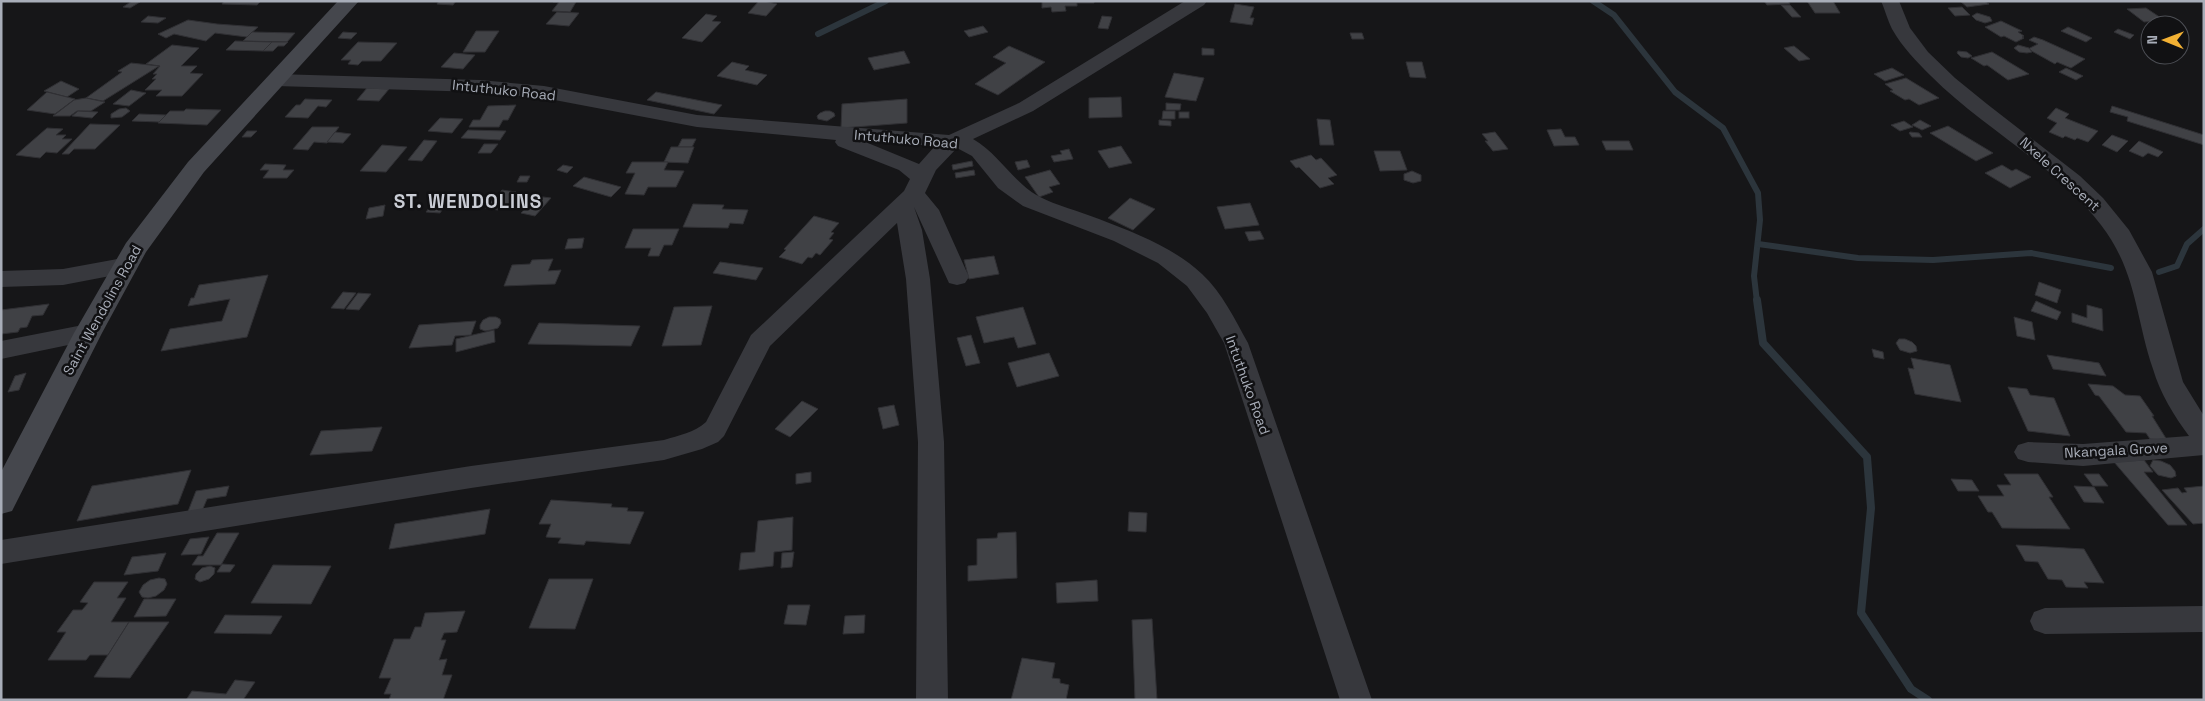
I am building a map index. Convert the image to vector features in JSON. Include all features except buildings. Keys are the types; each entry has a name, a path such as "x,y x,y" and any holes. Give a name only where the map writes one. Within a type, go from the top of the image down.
{"street":[{"name":"Saint Wendolins Road","path":"1,502 123,266 196,167 349,1"},
{"path":"1,552 471,477 664,450 693,442 709,435 715,429 760,341 912,192 934,157 952,141 1026,107 1198,1"},
{"name":"Nxele Crescent","path":"1890,1 1902,29 1927,63 2056,167 2094,201 2120,233 2140,272 2169,380 2188,416 2204,436"},
{"name":"Intuthuko Road","path":"276,80 424,83 544,92 668,117 831,133 952,141 965,144 979,151 1006,183 1031,201 1122,236 1166,258 1195,280 1216,308 1236,343 1356,700"},
{"path":"831,133 848,144 907,165 912,192 911,230 918,279 931,442 932,700"},
{"path":"912,192 928,210 957,277"},
{"path":"1,279 45,280 64,278 123,266"},
{"path":"1,350 88,333"},
{"name":"Nkangala Grove","path":"2028,452 2083,455 2204,445"},
{"path":"2045,621 2204,619"}],"waterway":[{"path":"818,34 886,1"},
{"path":"1593,1 1614,15 1675,92 1723,128 1758,193 1760,220 1754,276 1757,302"},
{"path":"2159,272 2177,266 2187,244 2204,229"},
{"path":"1758,244 1858,258 1933,260 2031,253 2111,268"},
{"path":"1757,300 1763,343 1867,457 1871,508 1861,613 1911,689 1928,700"}],"district":[{"name":"ST. WENDOLINS","path":"468,201"}]}
